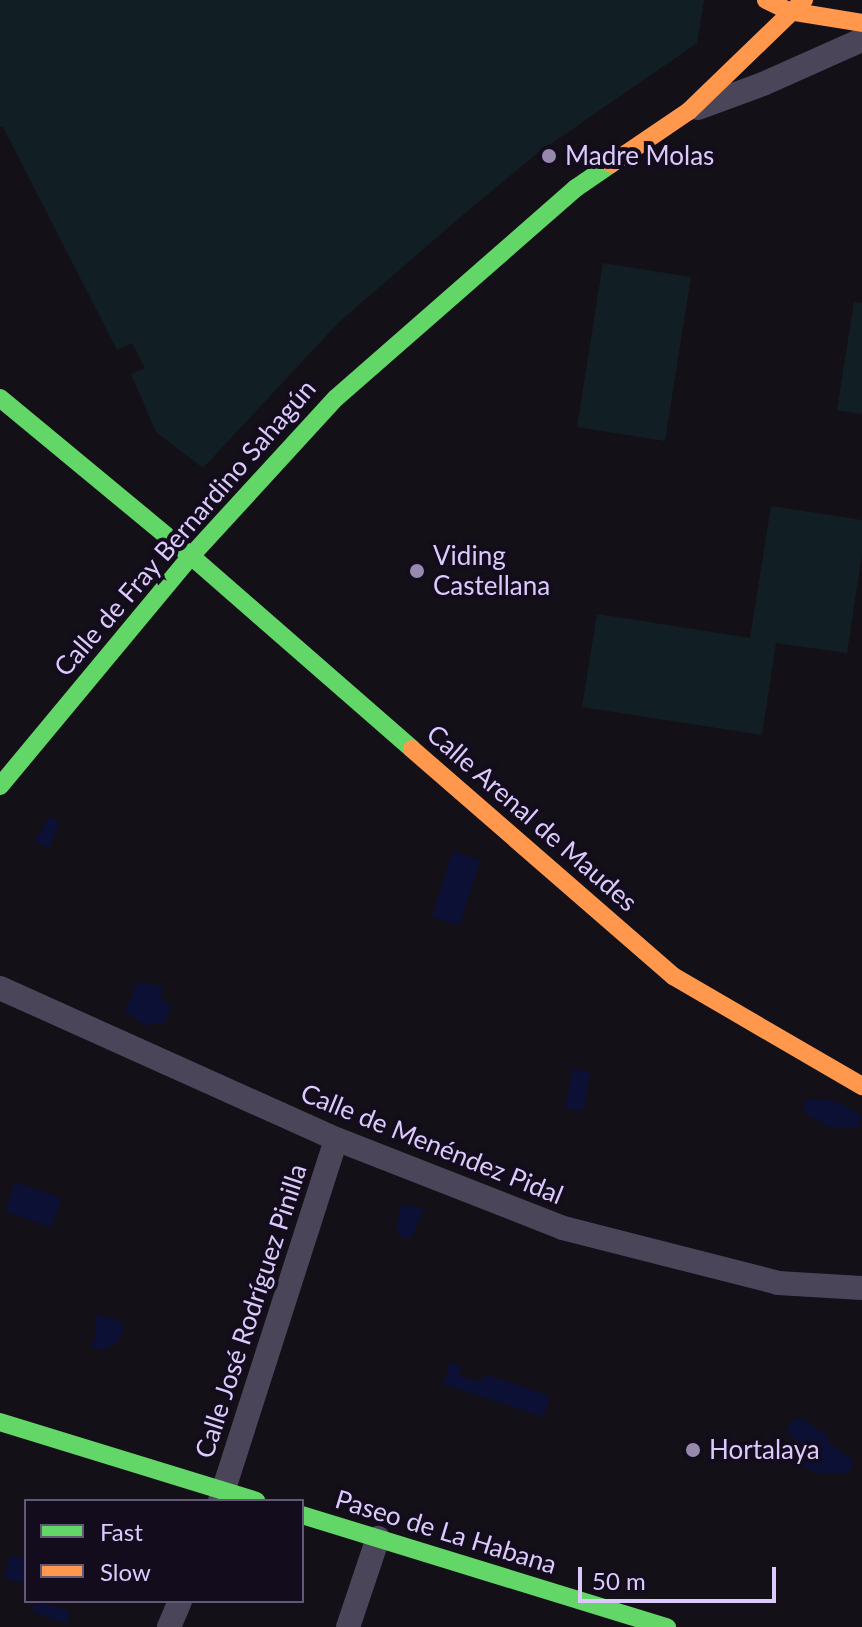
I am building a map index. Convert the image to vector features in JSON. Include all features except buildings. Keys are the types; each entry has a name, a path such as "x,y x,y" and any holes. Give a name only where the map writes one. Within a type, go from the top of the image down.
{"street":[{"path":"766,0 862,23"},
{"name":"Calle de Fray Bernardino Sahagún","path":"0,786 191,556 336,398 576,188 689,111 797,6"},
{"name":"Calle de Fray Bernardino Sahagún","path":"689,111 763,84 862,40"},
{"name":"Calle Arenal de Maudes","path":"0,398 191,556 673,976 862,1086"},
{"name":"Calle de Menéndez Pidal","path":"0,988 336,1139 563,1228 778,1283 862,1288"},
{"name":"Calle José Rodríguez Pinilla","path":"222,1496 336,1139"},
{"path":"0,1422 222,1496 242,1499"},
{"name":"Paseo de La Habana","path":"304,1516 667,1627"},
{"path":"348,1627 378,1538"},
{"path":"169,1627 179,1603"}],"shaded area":[{"path":"0,0 704,0 697,43 535,155 458,219 339,322 203,468 156,432 131,374 145,368 132,343 117,350 3,127 0,127"},
{"path":"603,263 691,277 665,441 577,427"},
{"path":"854,302 862,303 862,414 837,410"},
{"path":"771,506 862,520 862,554 847,653 776,643 762,735 582,707 597,614 750,638"},
{"path":"50,817 60,822 49,849 34,841"},
{"path":"453,851 481,860 459,926 432,917"},
{"path":"137,982 163,986 161,999 171,1006 166,1022 145,1025 125,1012"},
{"path":"572,1069 590,1072 584,1111 566,1109"},
{"path":"806,1099 836,1101 862,1116 859,1128 829,1127 803,1112"},
{"path":"15,1182 61,1198 51,1227 5,1211"},
{"path":"400,1205 424,1208 411,1238 402,1238 397,1232"},
{"path":"97,1315 119,1320 124,1329 117,1343 101,1351 90,1347 97,1332 94,1320"},
{"path":"450,1362 461,1366 459,1375 481,1382 485,1374 550,1396 544,1417 443,1384"},
{"path":"802,1419 828,1435 828,1442 854,1461 849,1474 817,1473 790,1461 797,1442 788,1432 788,1426 792,1420"},
{"path":"10,1555 24,1558 24,1583 4,1578"},
{"path":"35,1603 71,1611 66,1624 32,1612"}],"traffic: fast":[{"path":"0,786 191,556 336,398 576,188 611,164"},
{"path":"0,398 191,556 412,749"},
{"path":"0,1422 250,1499"},
{"path":"304,1516 667,1627"}],"traffic: slow":[{"path":"766,0 789,11 862,23"},
{"path":"611,164 689,111 804,0"},
{"path":"412,749 673,976 862,1086"}],"place":[{"name":"Madre Molas","path":"549,156"},
{"name":"Viding Castellana","path":"417,571"},
{"name":"Hortalaya","path":"693,1450"}]}
